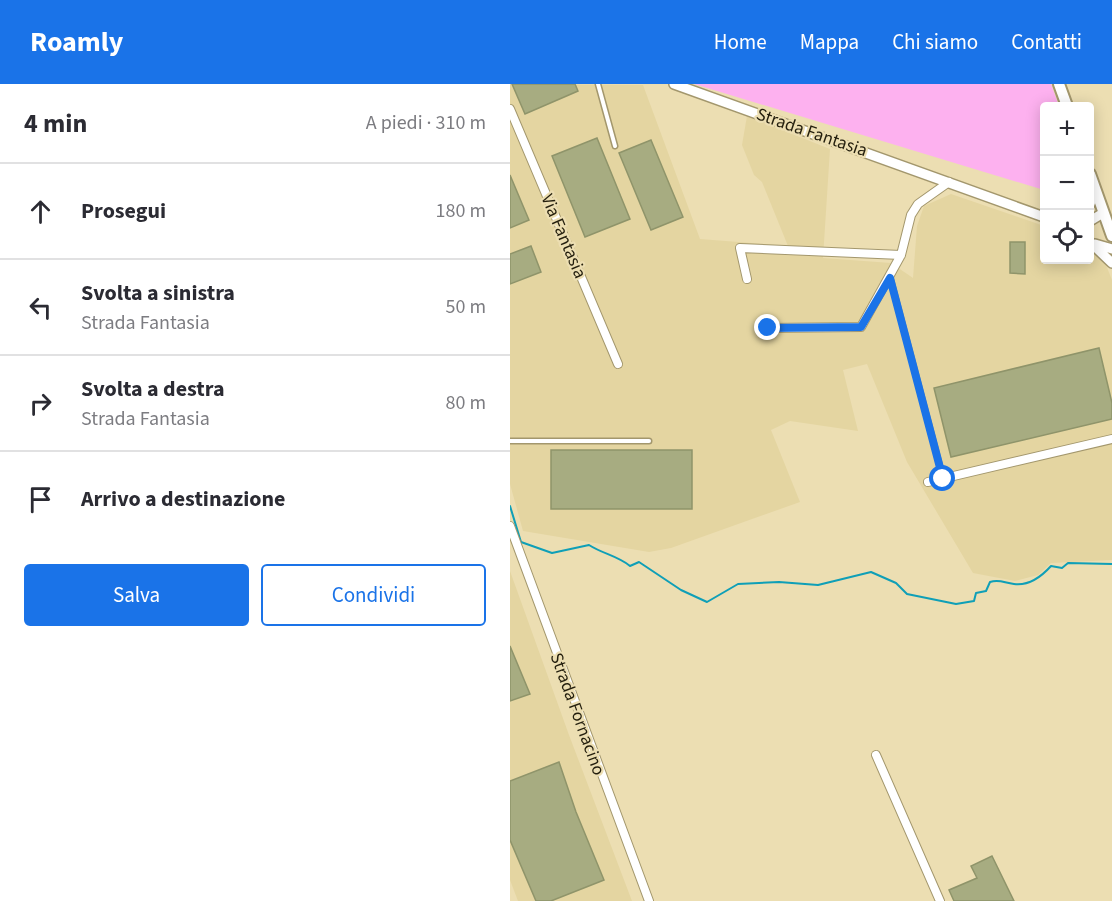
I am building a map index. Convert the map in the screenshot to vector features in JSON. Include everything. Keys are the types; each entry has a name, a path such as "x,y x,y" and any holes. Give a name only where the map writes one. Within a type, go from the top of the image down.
{"main road":[{"path":"1059,84 1066,102"},
{"path":"1095,190 1094,217 1112,236"}],"street":[{"name":"Strada Fantasia","path":"674,84 1040,214"},
{"name":"Via Fantasia","path":"510,109 618,364"},
{"path":"768,328 861,327 901,255 914,210 950,182"},
{"path":"1094,244 1112,249"},
{"path":"1094,247 1112,263"},
{"path":"747,279 740,248 901,255"},
{"path":"928,482 1112,439"},
{"name":"Strada Fornacino","path":"510,526 649,901"},
{"path":"876,755 940,901"}],"lane":[{"path":"598,84 615,146"},
{"path":"890,278 943,479"},
{"path":"510,441 649,441"}],"shaded area":[{"path":"510,84 643,85 700,239 788,246 762,182 754,175 742,145 747,116 830,149 823,258 891,263 913,278 917,226 924,206 951,194 1040,225 1040,264 1094,264 1094,254 1104,260 1112,280 1112,560 1051,563 1038,575 1015,581 973,573 907,462 867,364 843,370 858,431 790,421 771,430 800,502 671,548 649,552 523,531 510,484"},
{"path":"694,84 1051,84 1058,102 1040,102 1040,189"},
{"path":"510,571 632,901 518,901 510,880"}],"building":[{"path":"512,84 575,84 578,91 525,114"},
{"path":"597,138 630,219 585,237 552,156"},
{"path":"651,140 683,217 651,230 619,153"},
{"path":"510,175 529,220 510,228"},
{"path":"1010,242 1025,242 1025,274 1010,273"},
{"path":"531,246 541,272 510,284 510,254"},
{"path":"1099,348 1112,403 1112,419 951,457 934,388"},
{"path":"551,450 692,450 692,509 551,509"},
{"path":"510,646 530,694 510,701"},
{"path":"559,762 576,812 604,880 551,901 536,901 510,840 510,781"},
{"path":"992,856 1014,901 954,901 949,890 977,878 971,866"}],"waterway":[{"path":"510,506 521,542 552,553 589,545 630,566 639,562 681,590 707,602 738,584 779,582 818,585 871,572 896,583 907,594 956,604 974,601 976,593 986,591 990,582 1014,584 1030,582 1051,566 1062,568 1068,563 1112,564"}],"route":[{"path":"768,328 861,327 890,278 943,479"}]}
